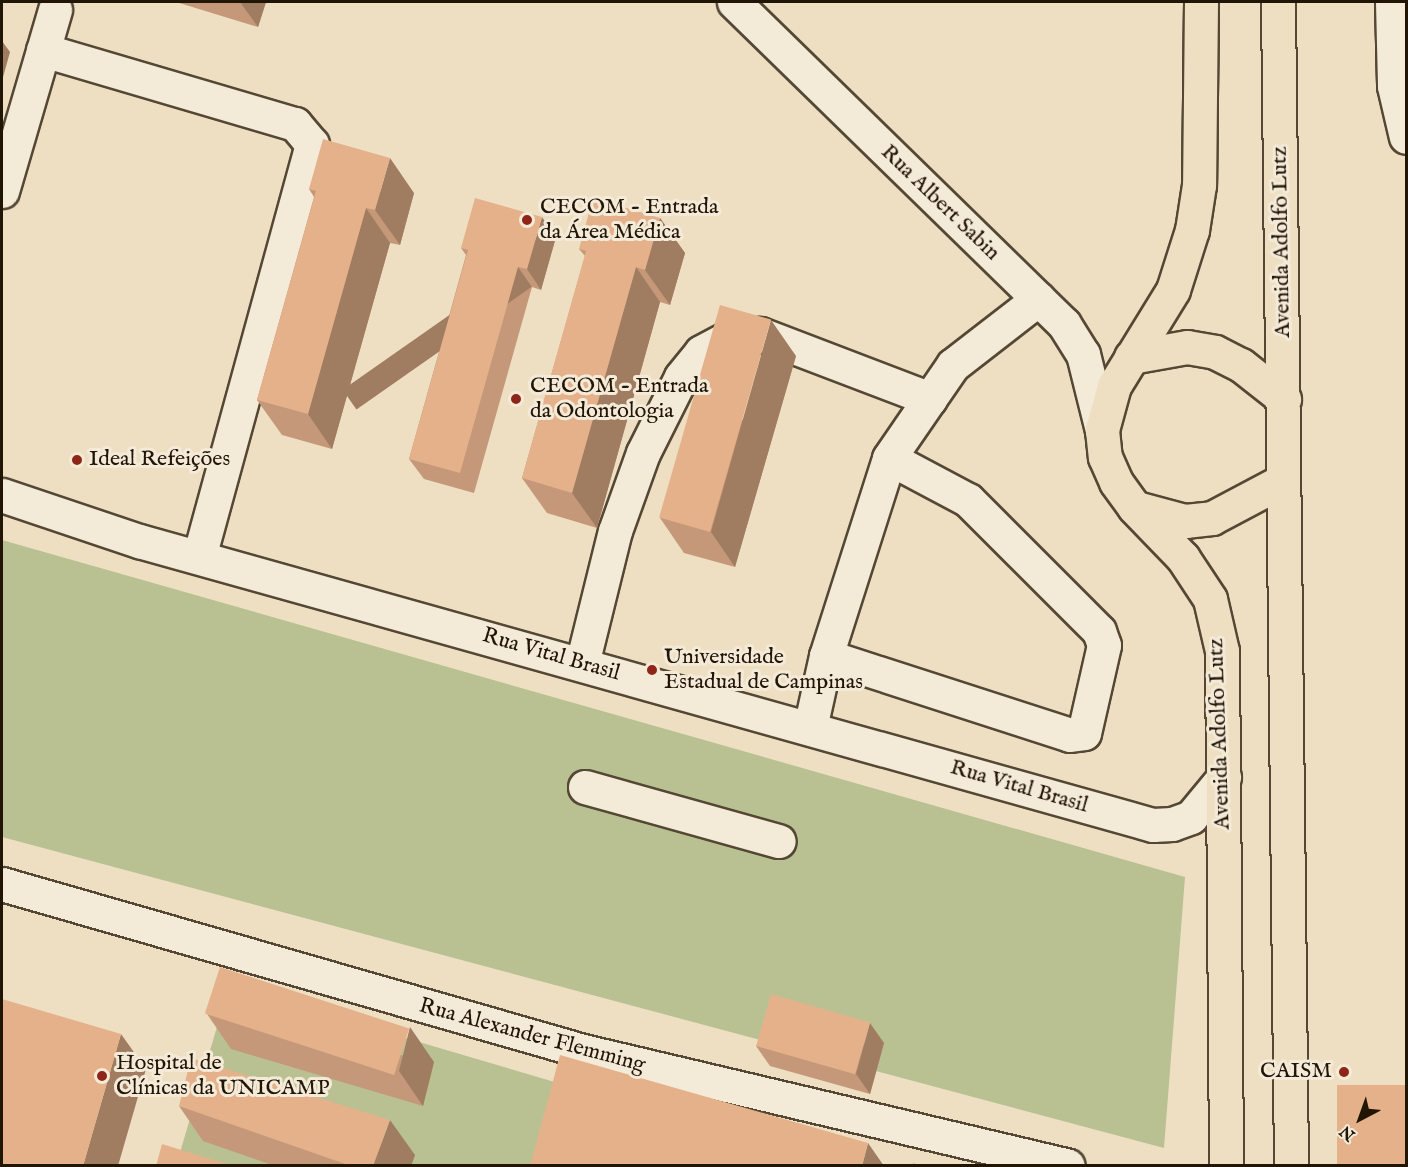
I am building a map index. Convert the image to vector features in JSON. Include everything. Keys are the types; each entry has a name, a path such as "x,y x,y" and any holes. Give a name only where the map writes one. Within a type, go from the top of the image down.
{"main road":[{"name":"Avenida Adolfo Lutz","path":"1201,2 1199,185 1192,230 1173,290 1114,386 1102,430 1105,457 1134,507 1183,558 1210,600 1222,651 1226,1166"},
{"name":"Avenida Adolfo Lutz","path":"1278,2 1291,1166"},
{"path":"1131,357 1188,347 1215,351 1241,365 1284,399"},
{"path":"1134,507 1185,521 1212,519 1282,481"}],"street":[{"name":"Rua Albert Sabin","path":"734,2 1064,324 1083,354 1102,430"},
{"path":"1392,2 1394,86 1407,137"},
{"path":"2,191 56,10"},
{"path":"44,50 295,124 312,144 199,556"},
{"path":"810,728 826,656 889,459 953,365 1038,299"},
{"path":"582,664 615,531 643,453 681,377 701,352 729,337 760,334 930,399"},
{"path":"826,656 1070,735 1084,733 1104,645 1099,631 968,500 889,459"},
{"name":"Rua Vital Brasil","path":"2,495 139,541 1153,825 1172,824 1191,817 1224,777"},
{"path":"585,787 779,841"},
{"name":"Rua Alexander Flemming","path":"2,884 583,1052 1068,1166"}],"green space":[{"path":"2,540 1185,877 1164,1148 2,837"},
{"path":"229,986 836,1165 176,1166"}],"building":[{"path":"323,139 390,158 375,210 366,208 308,414 257,400 316,191 309,189"},
{"path":"475,198 542,217 527,269 518,267 460,473 409,459 468,250 461,248"},
{"path":"593,198 660,218 645,270 636,267 572,493 522,478 586,251 579,249"},
{"path":"720,305 771,320 710,532 659,517"},
{"path":"220,967 409,1028 394,1075 205,1014"},
{"path":"771,994 870,1022 855,1074 756,1046"},
{"path":"2,999 121,1034 83,1166 2,1166"},
{"path":"560,1055 868,1143 862,1166 530,1166"},
{"path":"191,1058 390,1120 373,1166 351,1166 179,1106"},
{"path":"1337,1085 1406,1085 1406,1166 1337,1166"},
{"path":"162,1144 233,1166 156,1166"}],"place":[{"name":"CECOM - Entrada da Área Médica","path":"527,220"},
{"name":"CECOM - Entrada da Odontologia","path":"516,399"},
{"name":"Ideal Refeições","path":"77,460"},
{"name":"Universidade Estadual de Campinas","path":"652,670"},
{"name":"CAISM","path":"1344,1072"},
{"name":"Hospital de Clínicas da UNICAMP","path":"102,1076"}]}
